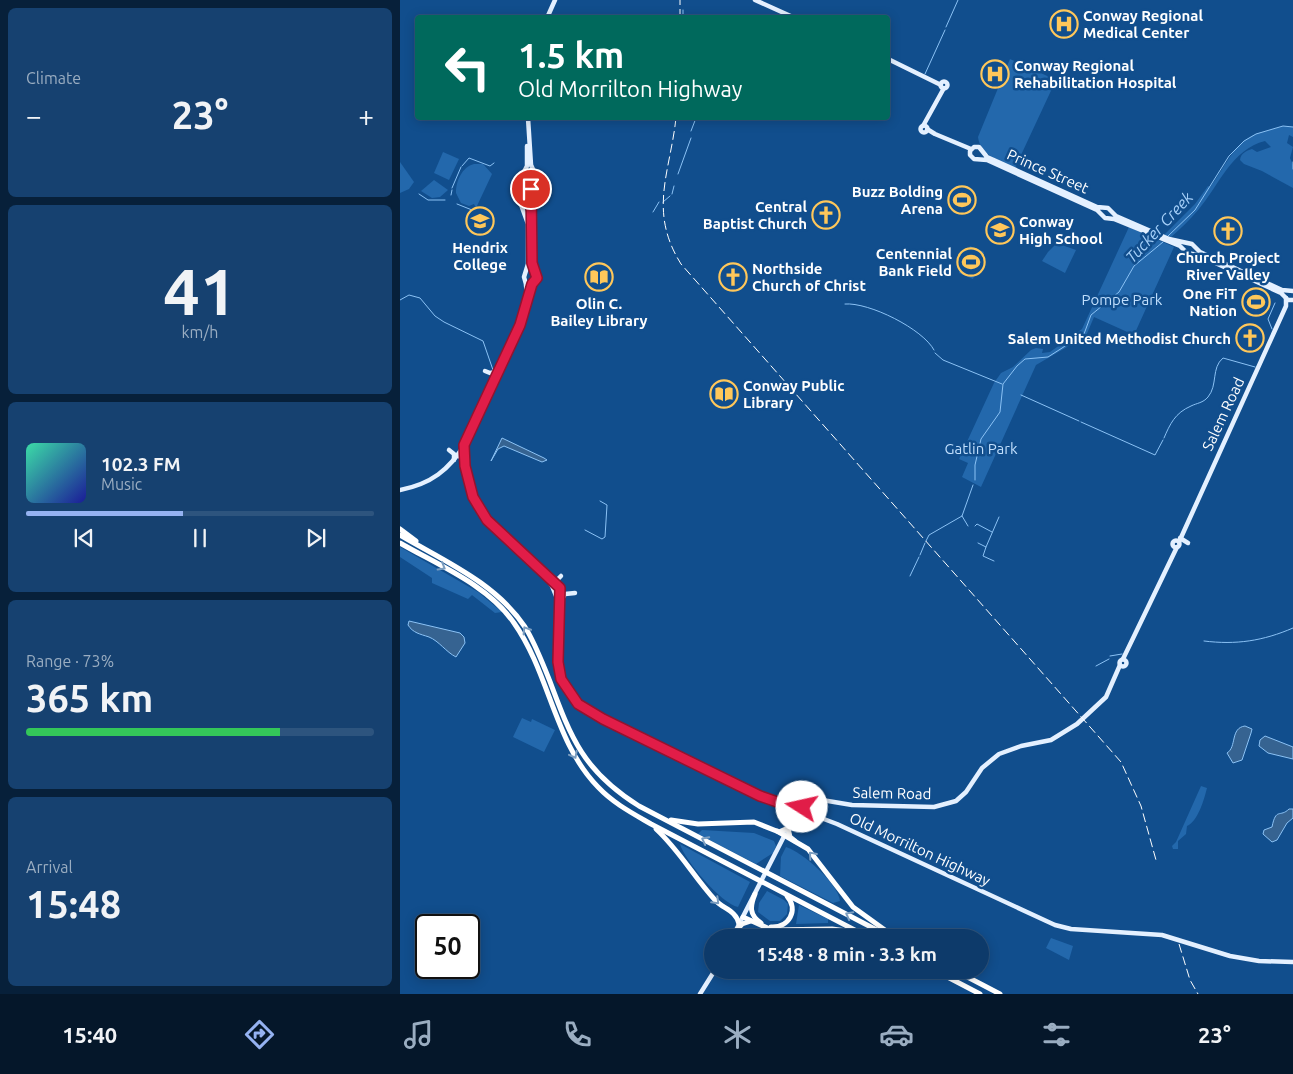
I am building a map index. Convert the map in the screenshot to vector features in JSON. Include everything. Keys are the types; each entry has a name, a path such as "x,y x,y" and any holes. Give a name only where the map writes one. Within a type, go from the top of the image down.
{"highway":[{"path":"400,529 443,560"},
{"path":"400,535 481,583 508,606 530,637 575,744 590,766 613,789 639,806 877,929"},
{"path":"400,543 478,589 498,605 514,622 529,648 573,755 598,788 616,803 651,824 854,929"},
{"path":"639,806 683,823 750,822 776,831 796,842"},
{"path":"651,824 676,849 716,901 736,914 739,924"},
{"path":"776,831 788,828 790,837 811,853 856,909 882,929"},
{"path":"756,891 751,906 754,917 762,924 776,927 787,922 792,912 791,901 782,892"},
{"path":"743,917 772,929"},
{"path":"738,929 742,924 752,921"},
{"path":"951,979 980,994"},
{"path":"971,979 1000,994"}],"main road":[{"path":"549,15 555,0"},
{"path":"755,0 788,15"},
{"path":"890,60 941,86 926,129 970,151"},
{"path":"400,490 432,480 452,463 458,455 525,314 533,282 537,278 532,235 531,189 536,176 533,171 528,120"},
{"path":"495,378 522,312 527,292 524,277 526,271 528,224 519,202 524,181 523,176 526,171 529,132"},
{"name":"Prince Street","path":"1109,218 1105,218 1102,214 1043,186 1017,172 987,157 979,147 970,151 973,159 980,158 1017,172 1112,212"},
{"path":"980,158 983,152"},
{"path":"526,171 533,171"},
{"path":"524,181 533,182"},
{"path":"1043,186 1056,188"},
{"path":"1065,196 1084,201"},
{"path":"1102,214 1105,208"},
{"path":"1162,238 1116,216 1112,212 1109,218 1167,240 1186,247 1191,244 1199,252 1290,295"},
{"path":"1186,247 1187,253 1192,253 1290,295"},
{"path":"1192,253 1194,247"},
{"path":"1212,262 1222,262"},
{"path":"526,271 535,271"},
{"path":"1232,271 1244,272"},
{"path":"526,282 533,282"},
{"path":"1262,284 1273,286"},
{"name":"Salem Road","path":"786,805 813,798 852,805 944,805 962,796 982,768 999,754 1020,746 1051,740 1077,724 1106,697 1121,666 1126,663 1124,660 1128,651 1290,295"},
{"path":"485,371 490,373 496,372"},
{"path":"464,445 465,466"},
{"path":"450,450 454,457 452,463"},
{"name":"Old Morrilton Highway","path":"458,455 464,459 470,487 481,512 494,528 560,588 558,662 561,679 578,704 603,719 747,790 837,824 1061,927 1162,935 1230,956 1259,961 1293,962"},
{"path":"452,463 459,462 465,466"},
{"path":"1179,538 1188,543"},
{"path":"1167,544 1174,550"},
{"path":"531,562 552,586 559,612"},
{"path":"551,580 557,580 561,576"},
{"path":"559,612 564,595 575,593"},
{"path":"736,929 803,802"},
{"path":"803,802 802,809 808,814"},
{"path":"786,805 794,819"},
{"path":"794,819 808,814"},
{"path":"700,994 709,979"}],"green space":[{"path":"1010,59 1056,80 1015,168 987,153 978,137"},
{"path":"1283,126 1293,127 1293,137 1289,135 1287,143 1293,147 1290,158 1293,165 1293,188 1262,171 1244,164 1240,160 1243,154 1252,149 1257,152 1271,147 1265,141 1254,145 1235,160 1227,169 1206,200 1188,221 1169,239 1163,236 1195,204 1208,186 1210,187 1239,145 1253,135"},
{"path":"443,152 459,159 449,180 434,173"},
{"path":"400,162 414,182 409,189 400,193"},
{"path":"474,164 483,164 492,174 476,208 474,204 469,206 461,203 456,193 460,175 466,168"},
{"path":"434,180 448,190 440,197 432,198 421,191"},
{"path":"1129,227 1174,247 1134,335 1094,317 1086,336 1036,365 981,487 962,477 968,463 959,459 994,383 1001,373 1013,367 1031,350 1036,348 1043,349 1042,353 1050,352 1082,329"},
{"path":"1055,245 1062,245 1076,250 1065,273 1042,261"},
{"name":"Centennial Bank Field","path":"970,246 984,252 973,279 959,273"},
{"path":"400,547 478,592 502,612 495,613 472,595 468,599 432,583 432,578 400,557"},
{"path":"522,718 531,722 532,719 555,730 544,752 513,737"},
{"path":"1201,786 1207,788 1200,810 1194,820 1187,826 1186,834 1178,841 1178,849 1173,849 1172,846 1176,842"},
{"path":"702,830 754,833 774,841 776,846 773,853 756,864 698,834"},
{"path":"680,844 750,882 738,907 722,898 713,890 688,860"},
{"path":"786,847 801,855 826,877 838,894 840,901 833,903 780,876 781,857"},
{"path":"767,891 788,904 787,914 780,921 770,921 758,912 759,903"},
{"path":"799,905 828,919 828,923 796,924"},
{"path":"1051,938 1073,946 1069,960 1046,948"}],"shaded area":[{"path":"502,438 547,460 542,462 504,446 498,449 491,461"},
{"path":"409,621 460,633 464,637 465,643 456,657 433,639 412,630 408,625"},
{"path":"1245,726 1252,729 1251,733 1242,760 1233,763 1227,753 1232,747 1237,730"},
{"path":"1265,736 1293,747 1293,759 1268,753 1259,746 1260,740"},
{"path":"1293,809 1293,818 1287,823 1277,840 1272,842 1263,834 1264,830 1272,827 1277,815"}],"waterway":[{"path":"946,27 958,0"},
{"path":"683,10 683,15"},
{"path":"925,74 945,30"},
{"path":"691,131 695,120"},
{"name":"Tucker Creek","path":"1167,237 1195,210 1229,156 1244,141 1256,134 1283,126 1293,127"},
{"path":"678,174 691,138"},
{"path":"462,166 469,158 490,166 494,163"},
{"path":"1293,162 1293,169"},
{"path":"452,188 461,167"},
{"path":"672,194 674,186"},
{"path":"451,195 452,190"},
{"path":"419,194 428,200 445,200"},
{"path":"663,202 670,196"},
{"path":"653,212 659,202"},
{"path":"457,204 492,218"},
{"name":"Tucker Creek","path":"975,480 975,465 981,439 1000,412 1003,384 1017,366 1025,359 1048,357 1084,334 1091,315 1119,292 1134,266 1163,242"},
{"path":"400,300 409,295 420,298 435,316 483,341 493,370"},
{"path":"1272,329 1268,319 1275,303"},
{"path":"845,304 867,307 894,318 919,334 934,350"},
{"path":"935,353 943,360 1002,384"},
{"path":"1164,438 1177,416 1185,409 1202,402 1208,397 1213,387 1217,367 1223,358 1255,367"},
{"path":"1021,395 1079,421"},
{"path":"1081,422 1155,455 1163,440"},
{"name":"Tucker Creek","path":"926,541 929,535 962,516 973,485"},
{"path":"585,530 602,539 605,537 607,505 600,501"},
{"path":"962,516 968,526"},
{"path":"986,547 999,517"},
{"path":"975,526 977,524 992,532"},
{"name":"Tucker Creek","path":"920,555 925,543"},
{"path":"978,543 986,547 983,556 994,561"},
{"name":"Tucker Creek","path":"910,576 919,557"},
{"path":"1204,641 1249,641 1293,628"},
{"path":"1110,656 1122,654"},
{"path":"1096,666 1109,659"}],"railway":[{"path":"680,0 680,15"},
{"path":"676,120 666,174 663,209 665,227 671,245 681,264 1121,762 1141,806 1156,860"},
{"path":"1179,944 1190,980 1198,994"}],"place":[{"name":"Conway Regional Medical Center","path":"1064,24"},
{"name":"Conway Regional Rehabilitation Hospital","path":"995,74"},
{"name":"Buzz Bolding Arena","path":"962,200"},
{"name":"Central Baptist Church","path":"826,215"},
{"name":"Hendrix College","path":"480,221"},
{"name":"Conway High School","path":"1000,230"},
{"name":"Church Project River Valley","path":"1228,231"},
{"name":"Centennial Bank Field","path":"971,262"},
{"name":"Olin C. Bailey Library","path":"599,277"},
{"name":"Northside Church of Christ","path":"733,277"},
{"name":"One FiT Nation","path":"1256,302"},
{"name":"Salem United Methodist Church","path":"1250,338"},
{"name":"Conway Public Library","path":"724,394"}],"route":[{"path":"531,189 532,263 537,278 532,284 526,313 464,445 466,475 473,497 481,512 494,528 560,588 558,662 561,679 570,695 578,704 603,719 755,794 786,805 803,802 802,807"}],"park label":[{"name":"Pompe Park","path":"1122,299"},
{"name":"Gatlin Park","path":"981,448"}]}
